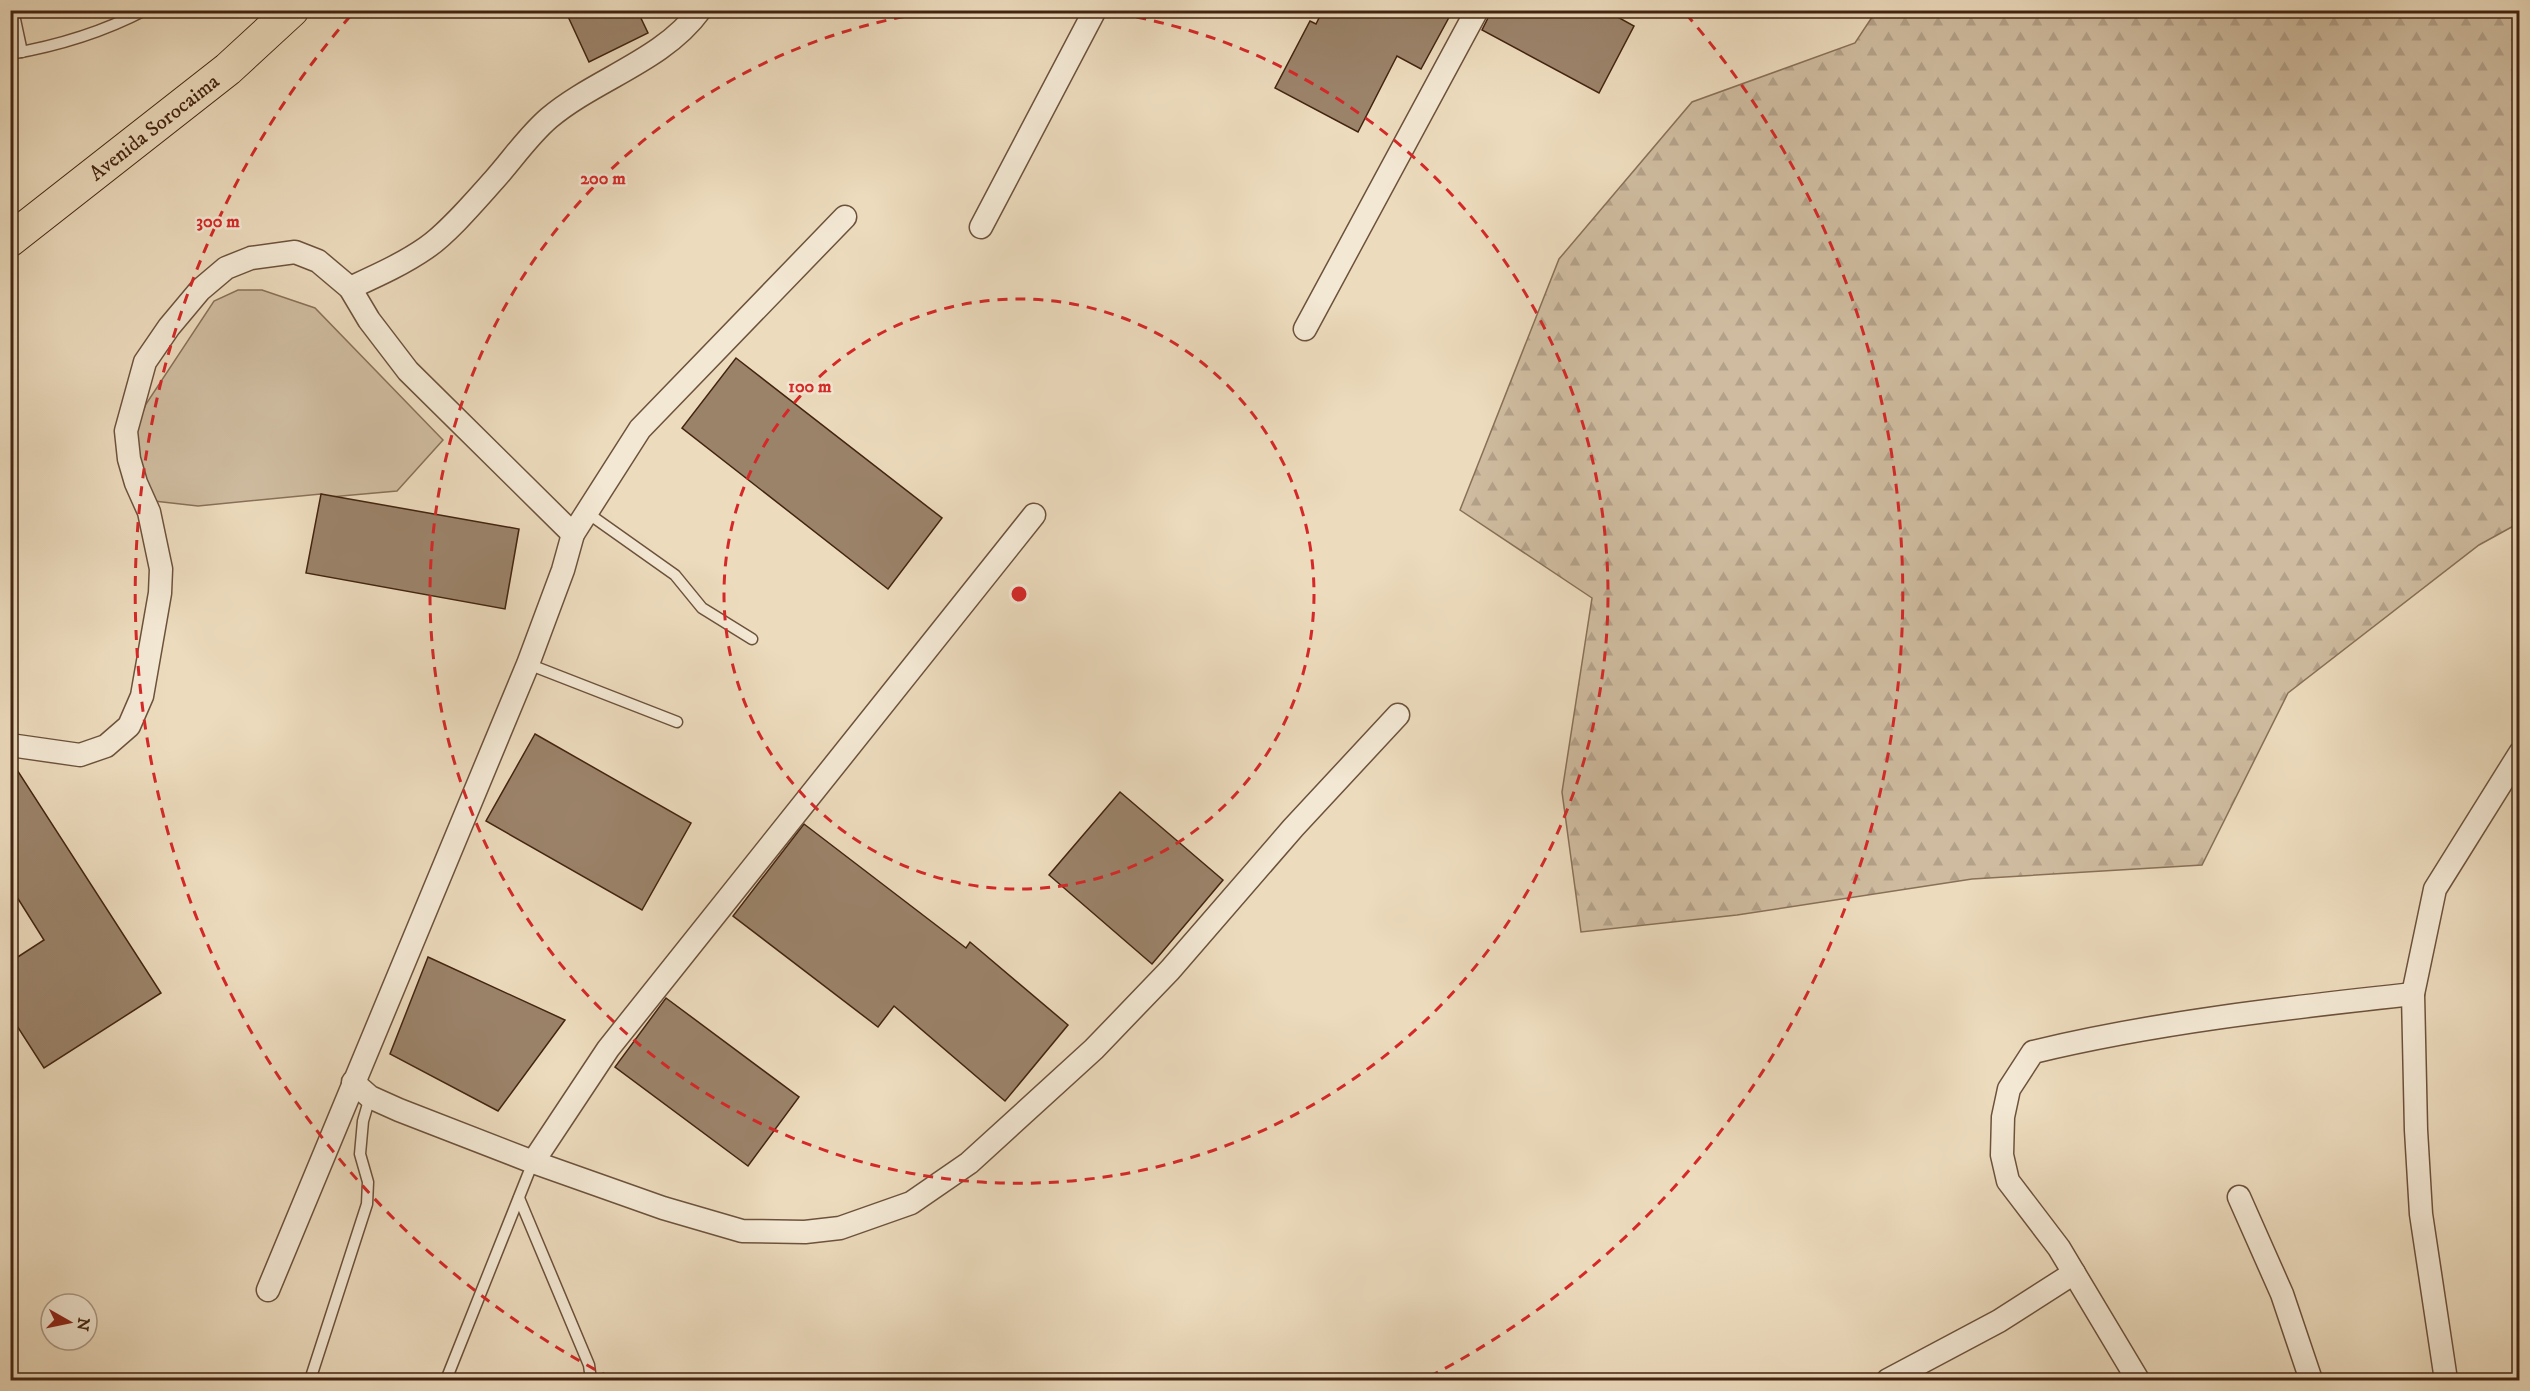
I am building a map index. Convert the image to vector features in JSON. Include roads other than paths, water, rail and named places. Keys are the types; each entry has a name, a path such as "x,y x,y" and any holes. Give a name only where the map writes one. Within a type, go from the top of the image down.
{"main road":[{"name":"Avenida Sorocaima","path":"10,210 167,96 218,53 259,10"},
{"name":"Avenida Sorocaima","path":"10,240 228,69 292,10"}],"street":[{"path":"350,288 388,271 428,247 548,119 590,88 649,56 691,23 700,10"},
{"path":"981,227 1095,10"},
{"path":"1305,329 1477,10"},
{"path":"268,1290 362,1090 528,664 573,534 640,429 845,217"},
{"path":"10,745 80,755 106,746 129,726 142,696 160,593 160,569 149,512 136,483 129,459 126,431 145,362 169,327 200,290 226,268 251,258 275,252 295,252 318,261 350,288 369,320 408,371 573,534"},
{"path":"533,1162 608,1049 1034,515"},
{"path":"362,1090 533,1162 663,1208 742,1231 805,1232 840,1228 911,1203 969,1163 1094,1048 1170,970 1293,828 1398,715"},
{"path":"2446,1380 2421,1214 2416,1130 2413,994 2435,889 2520,753"},
{"path":"2138,1380 2059,1248 2008,1181 2002,1155 2003,1117 2009,1089 2033,1052 2070,1043 2261,1011 2413,994"},
{"path":"2239,1197 2282,1294 2311,1380"},
{"path":"1888,1380 1999,1321 2074,1273"}],"lane":[{"path":"13,10 22,52"},
{"path":"10,54 57,44 116,25 145,10"},
{"path":"585,512 675,575 702,608 752,639"},
{"path":"528,664 677,722"},
{"path":"310,1380 367,1204 368,1182 360,1154 363,1121 362,1090"},
{"path":"446,1380 533,1162"},
{"path":"519,1198 589,1365 591,1380"}]}
